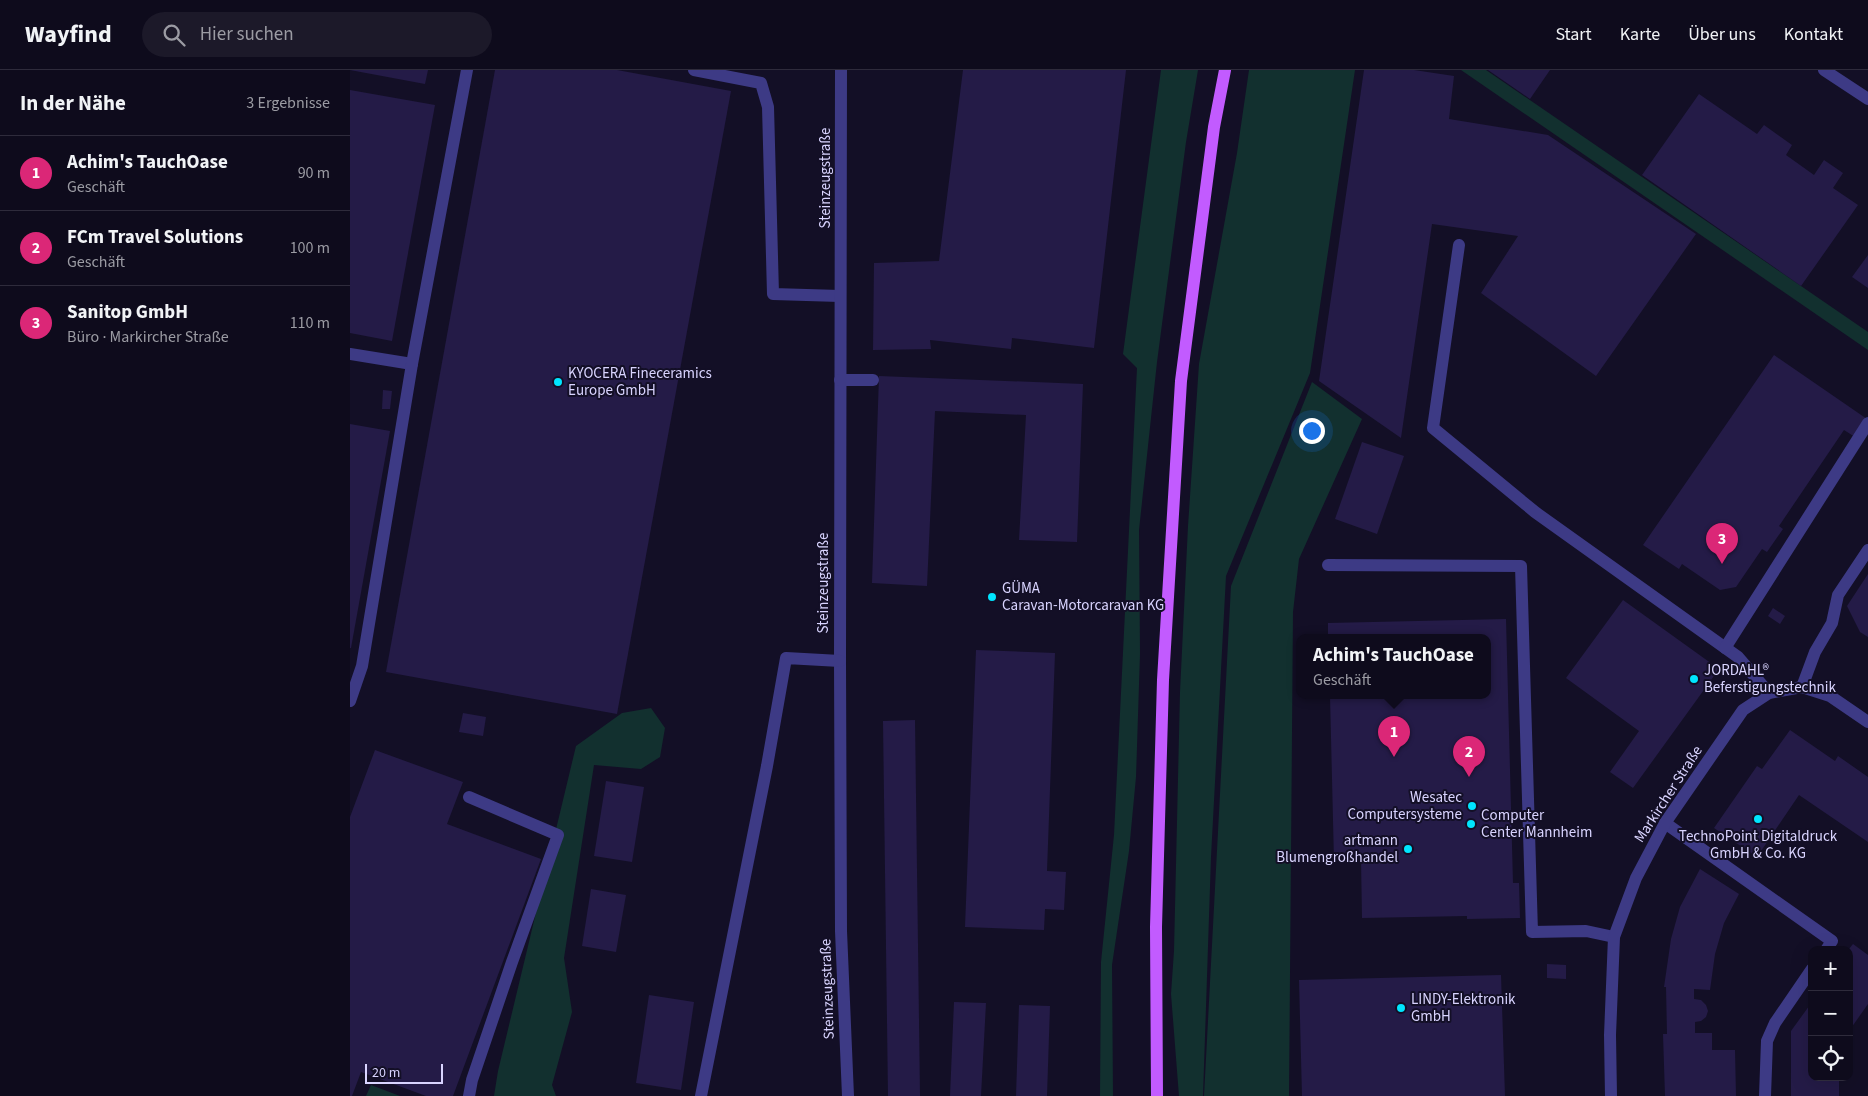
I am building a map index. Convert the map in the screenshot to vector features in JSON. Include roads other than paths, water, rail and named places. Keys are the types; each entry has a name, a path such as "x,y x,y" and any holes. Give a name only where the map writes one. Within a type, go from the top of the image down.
{"main road":[{"path":"1157,1096 1156,927 1163,680 1181,381 1214,127 1225,70"}],"street":[{"path":"350,701 362,666 412,364 467,70"},
{"path":"694,70 761,83 768,106 773,294 840,296"},
{"name":"Steinzeugstraße","path":"842,70 840,296 841,931 848,1096"},
{"path":"1824,70 1868,99"},
{"path":"1459,245 1433,428 1535,512 1738,657 1769,693"},
{"path":"350,354 412,364"},
{"path":"840,380 873,380"},
{"path":"1725,648 1868,423"},
{"path":"1802,687 1815,652 1832,623 1838,595 1868,550"},
{"path":"1328,565 1521,566 1532,932 1586,931 1614,937"},
{"path":"701,1096 767,766 786,658 840,661"},
{"name":"Markircher Straße","path":"1611,1096 1610,1034 1614,937 1636,878 1665,823 1744,710 1769,693 1802,687 1830,696 1868,722"},
{"path":"469,1096 472,1080 558,834 470,797"},
{"path":"1665,823 1832,941 1829,946"},
{"path":"1765,1096 1767,1041 1778,1017 1808,975"}],"place":[{"name":"KYOCERA Fineceramics Europe GmbH","path":"558,382"},
{"name":"Sanitop GmbH","path":"1722,564"},
{"name":"GÜMA Caravan-Motorcaravan KG","path":"992,597"},
{"name":"JORDAHL® Beferstigungstechnik","path":"1694,679"},
{"name":"Achim's TauchOase","path":"1394,757"},
{"name":"FCm Travel Solutions","path":"1469,777"},
{"name":"Wesatec Computersysteme","path":"1472,806"},
{"name":"TechnoPoint Digitaldruck GmbH & Co. KG","path":"1758,819"},
{"name":"Computer Center Mannheim","path":"1471,824"},
{"name":"artmann Blumengroßhandel","path":"1408,849"},
{"name":"LINDY-Elektronik GmbH","path":"1401,1008"}]}
